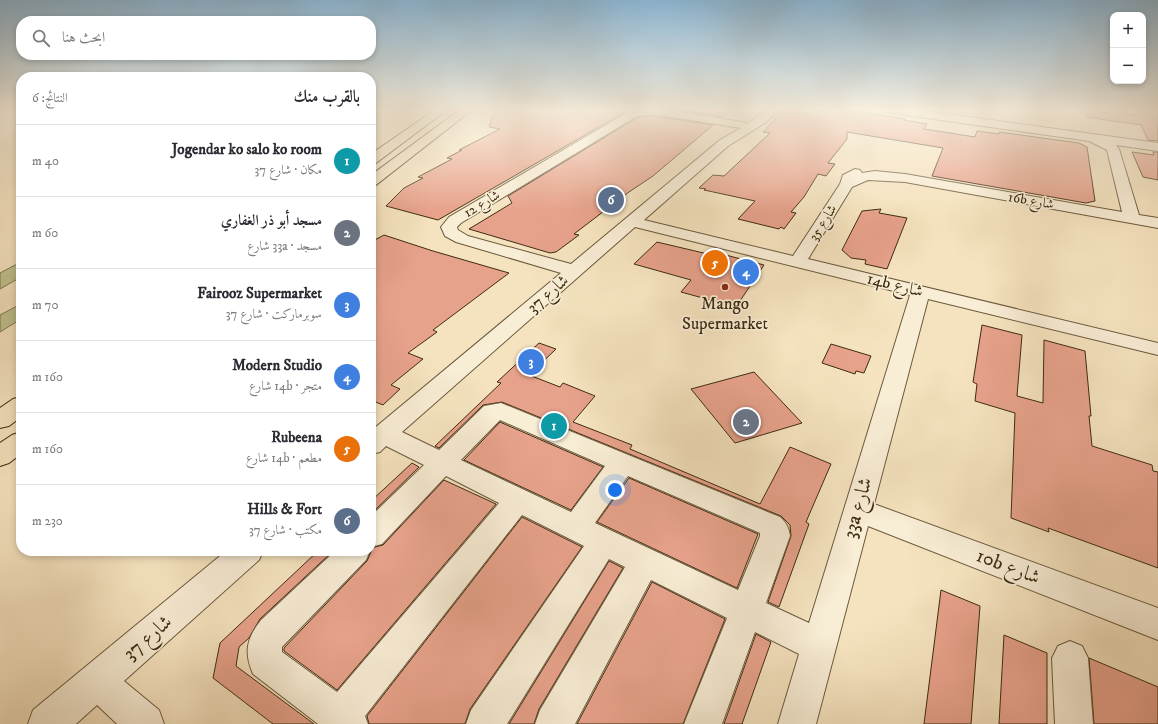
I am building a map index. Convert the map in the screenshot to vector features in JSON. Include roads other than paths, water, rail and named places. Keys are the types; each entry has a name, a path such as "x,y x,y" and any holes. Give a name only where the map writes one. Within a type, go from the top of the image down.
{"main road":[{"path":"376,156 395,143"},
{"path":"376,178 423,143"},
{"path":"0,420 16,409"},
{"path":"0,456 16,444"}],"street":[{"name":"شارع 12","path":"574,271 458,237 451,233 449,227 455,220 586,143"},
{"name":"شارع 37","path":"377,440 724,143"},
{"path":"1104,143 1113,149 1132,219"},
{"path":"1126,143 1158,147"},
{"path":"1113,149 1120,146 1136,144"},
{"name":"شارع 35","path":"798,262 847,184 854,179 866,176 905,178"},
{"name":"16b شارع","path":"905,178 1158,223"},
{"name":"14b شارع","path":"633,222 1158,349"},
{"name":"33a شارع","path":"797,724 920,292"},
{"path":"376,530 493,412 501,411 770,525 774,530 775,536 703,724"},
{"path":"377,440 443,463 819,646"},
{"path":"484,724 590,535 623,462"},
{"path":"350,556 273,632 264,649 266,662 344,720 518,500"},
{"name":"10b شارع","path":"857,510 1158,624"},
{"name":"شارع 37","path":"47,724 242,556"},
{"path":"554,724 645,561"},
{"path":"1070,658 1074,724"},
{"path":"97,681 145,724"}],"place":[{"name":"Hills & Fort","path":"611,200"},
{"name":"Rubeena","path":"715,263"},
{"name":"Modern Studio","path":"746,272"},
{"name":"Mango Supermarket","path":"725,287"},
{"name":"Fairooz Supermarket","path":"531,362"},
{"name":"مسجد أبو ذر الغفاري","path":"746,422"},
{"name":"Jogendar ko salo ko room","path":"554,426"}]}
